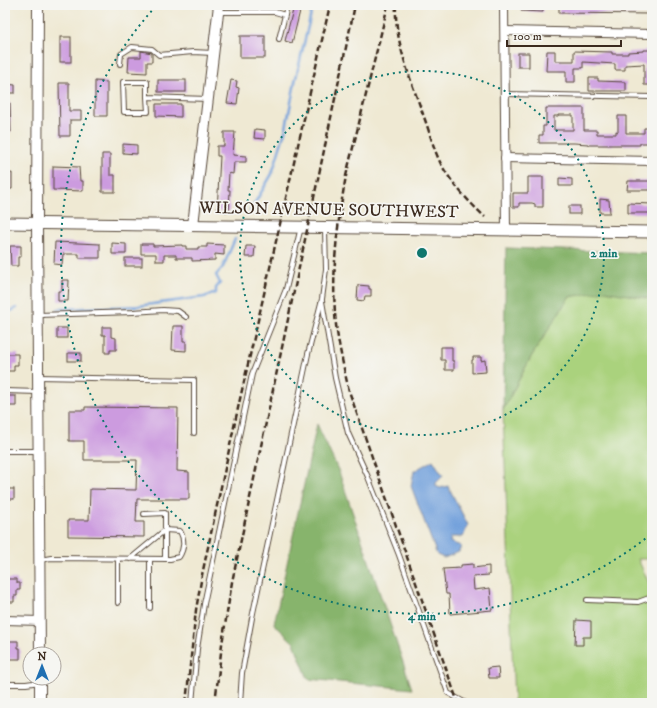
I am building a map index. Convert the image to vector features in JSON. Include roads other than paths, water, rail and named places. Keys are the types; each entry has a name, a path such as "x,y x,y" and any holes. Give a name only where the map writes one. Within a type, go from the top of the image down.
{"main road":[{"name":"WILSON AVENUE SOUTHWEST","path":"5,223 652,232"}],"street":[{"path":"38,5 37,223 40,646"},
{"path":"504,5 506,230"},
{"path":"193,225 219,8"},
{"path":"505,31 652,34"},
{"path":"505,158 652,161"},
{"path":"5,620 40,621"},
{"path":"40,686 40,703"}],"lane":[{"path":"279,39 287,5"},
{"path":"219,8 274,12 285,15"},
{"path":"120,64 121,54 132,48 152,49 159,55 199,52 214,53"},
{"path":"123,82 147,82 148,97 148,112 124,112 123,82"},
{"path":"505,94 652,97"},
{"path":"148,97 208,99"},
{"path":"192,703 197,648 204,604 252,374 286,289 301,227"},
{"path":"240,703 242,673 252,618 308,354 322,299 326,269 326,227"},
{"path":"322,299 335,378 348,433 400,555 448,693 466,703"},
{"path":"38,316 163,310 178,311 186,317"},
{"path":"38,377 194,380 194,433"},
{"path":"5,391 38,392"},
{"path":"5,451 39,451"},
{"path":"144,514 165,513 165,559"},
{"path":"39,560 51,558 118,559 130,559 165,559 179,558 183,550 183,536 180,531 165,530 130,559"},
{"path":"118,559 118,603"},
{"path":"150,559 150,608"},
{"path":"587,600 638,602 652,597"},
{"path":"5,684 22,684"}],"water":[{"path":"433,460 443,476 436,483 436,486 440,488 448,486 468,525 463,537 451,537 450,542 461,546 459,552 444,558 437,555 411,486 414,471"}],"waterway":[{"path":"250,211 272,174 286,128 313,5"},
{"path":"58,309 138,306 204,297 216,293 216,288 220,283 216,275 223,267 235,239"},
{"path":"5,314 17,308"}],"railway":[{"path":"186,703 196,610 202,575 240,399 330,5"},
{"path":"215,703 222,644 232,582 355,5"},
{"path":"388,5 346,176 343,194 336,250 334,288 336,325 349,391 458,703"},
{"path":"396,5 398,33 405,62 442,166 456,187 485,217"}]}
